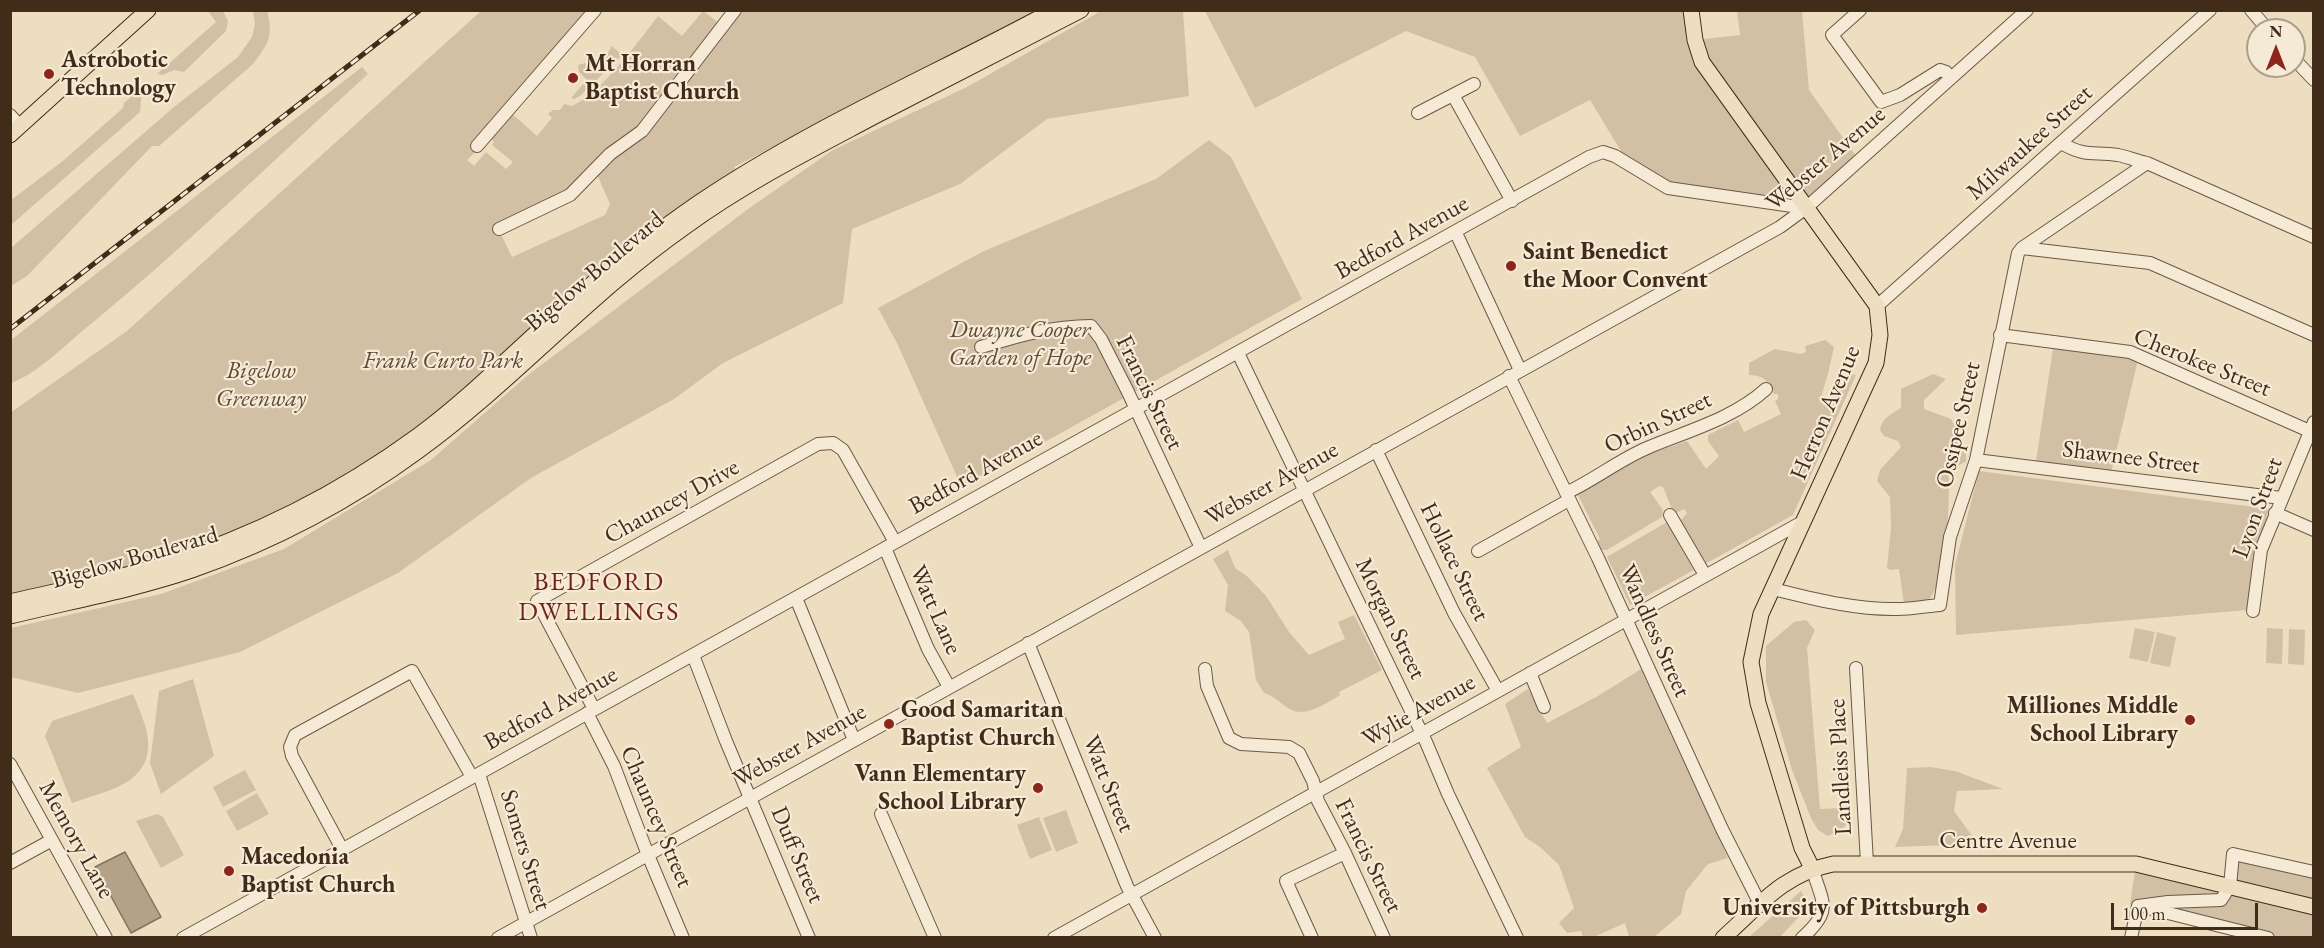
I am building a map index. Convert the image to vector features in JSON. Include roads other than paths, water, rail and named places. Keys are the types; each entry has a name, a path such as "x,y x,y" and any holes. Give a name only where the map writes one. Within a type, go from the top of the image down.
{"main road":[{"path":"14,126 148,10"},
{"name":"Bigelow Boulevard","path":"10,602 118,578 203,552 270,523 341,486 399,449 450,411 595,281 703,200 804,140 1054,10"},
{"name":"Bigelow Boulevard","path":"10,616 192,570 277,534 352,495 385,475 455,423 600,292 687,224 819,145 1081,10"},
{"path":"1691,10 1695,40 1702,62 1877,306"},
{"name":"Herron Avenue","path":"1812,868 1802,848 1758,703 1751,662 1761,614 1876,363 1880,335 1877,306"},
{"name":"Centre Avenue","path":"1723,938 1782,883 1812,868 1833,864 2136,864 2313,907"}],"street":[{"path":"477,146 595,10"},
{"path":"499,230 570,195 610,154 642,131 735,10"},
{"path":"1860,10 1832,34 1881,102 1900,95 1940,70 1952,78"},
{"name":"Milwaukee Street","path":"1877,306 2210,10"},
{"name":"Webster Avenue","path":"498,938 1780,227 1806,208 2025,11"},
{"path":"1418,113 1474,84"},
{"path":"1453,95 1512,201"},
{"path":"2061,143 2078,152 2117,155 2146,163 2313,237"},
{"name":"Bedford Avenue","path":"183,938 1603,152 1615,156 1668,188 1806,208"},
{"path":"2020,250 2146,163"},
{"name":"Wandless Street","path":"1456,233 1568,497 1722,829 1760,904"},
{"path":"2020,250 2150,263 2313,335"},
{"name":"Ossipee Street","path":"1773,589 1833,604 1868,608 1898,609 1940,605 1950,537 1976,460 2000,335 2020,250"},
{"name":"Francis Street","path":"981,346 1040,330 1065,326 1091,326 1101,339 1202,548"},
{"name":"Cherokee Street","path":"2000,335 2130,352 2312,429"},
{"name":"Morgan Street","path":"1238,353 1422,733 1517,938"},
{"name":"Orbin Street","path":"1478,551 1646,449 1693,432 1753,400 1766,388"},
{"name":"Lyon Street","path":"2253,611 2261,550 2312,429"},
{"name":"Chauncey Drive","path":"591,711 537,601 818,444 833,443 843,450 890,545"},
{"name":"Hollace Street","path":"1376,450 1454,613 1497,691"},
{"name":"Shawnee Street","path":"1976,460 2281,498"},
{"path":"2275,513 2313,531"},
{"path":"1670,515 1706,575"},
{"name":"Wylie Avenue","path":"1054,938 1804,521"},
{"name":"Watt Lane","path":"890,545 928,649 949,687"},
{"path":"796,598 855,740"},
{"name":"Watt Street","path":"1028,643 1131,895 1155,938"},
{"name":"Duff Street","path":"693,655 809,938"},
{"name":"Landleiss Place","path":"1856,668 1867,863"},
{"name":"Francis Street","path":"1205,669 1207,686 1229,738 1241,744 1289,747 1299,753 1384,938"},
{"name":"Somers Street","path":"342,849 292,756 290,747 295,735 412,670 476,776 531,938"},
{"path":"1530,673 1544,707"},
{"name":"Chauncey Street","path":"591,711 683,938"},
{"name":"Memory Lane","path":"10,764 106,938"},
{"path":"881,814 935,938"},
{"path":"10,863 52,840"},
{"path":"1312,938 1286,881 1346,853"},
{"path":"2138,906 2168,902 2221,900 2230,886 2234,854 2313,872"},
{"path":"1802,938 1823,915 1821,896 1812,868"},
{"path":"2131,938 2138,906"},
{"path":"2138,906 2268,938"}],"railway":[{"path":"10,329 420,10"}],"place":[{"name":"Astrobotic Technology","path":"49,74"},
{"name":"Mt Horran Baptist Church","path":"573,78"},
{"name":"Saint Benedict the Moor Convent","path":"1511,266"},
{"name":"Milliones Middle School Library","path":"2190,720"},
{"name":"Good Samaritan Baptist Church","path":"889,724"},
{"name":"Vann Elementary School Library","path":"1038,788"},
{"name":"Macedonia Baptist Church","path":"229,871"},
{"name":"University of Pittsburgh","path":"1982,908"}],"district":[{"name":"BEDFORD DWELLINGS","path":"599,598"}],"park label":[{"name":"Dwayne Cooper Garden of Hope","path":"1020,344"},
{"name":"Frank Curto Park","path":"443,361"},
{"name":"Bigelow Greenway","path":"261,385"}]}
